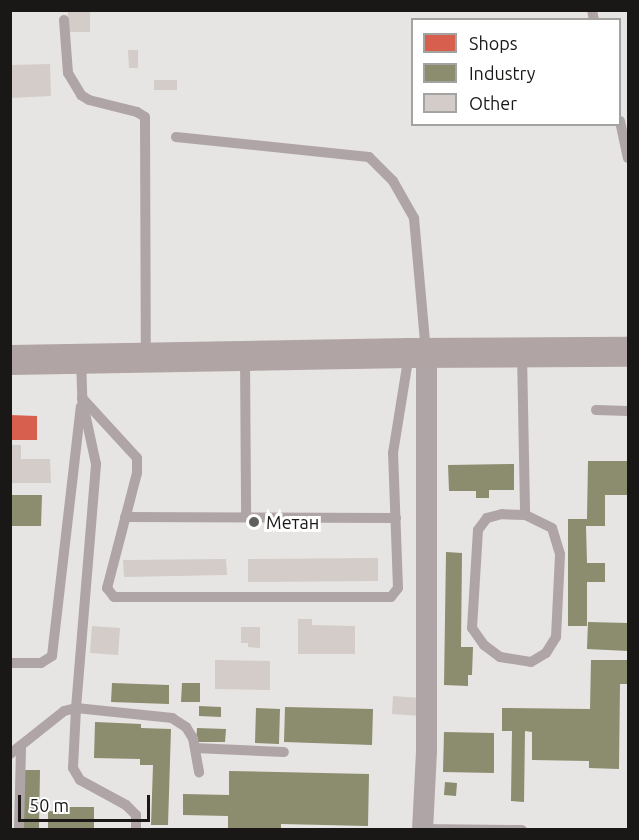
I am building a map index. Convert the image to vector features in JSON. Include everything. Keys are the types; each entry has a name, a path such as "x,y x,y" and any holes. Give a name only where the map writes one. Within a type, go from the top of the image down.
{"main road":[{"path":"10,360 628,352"}],"street":[{"path":"418,353 426,751 422,830"}],"lane":[{"path":"64,20 68,73 81,95 89,100 137,112 145,117 146,358"},
{"path":"621,126 628,158"},
{"path":"82,398 137,458 137,473 107,588 114,597 391,597 398,588 393,453 418,353 414,218 393,181 369,157 176,137"},
{"path":"522,353 525,515"},
{"path":"245,357 246,517"},
{"path":"10,663 41,663 52,656 82,398 81,360"},
{"path":"82,398 96,464 73,768 80,780 126,805 136,815 135,830"},
{"path":"596,410 628,411"},
{"path":"502,514 525,515 552,528 560,554 556,637 546,653 531,662 500,657 484,645 472,628 478,530 487,518 502,514"},
{"path":"126,517 396,518"},
{"path":"10,753 21,747 64,711 76,708 172,718 186,727 195,748 199,772"},
{"path":"19,830 21,747"},
{"path":"195,748 284,752"},
{"path":"422,830 522,830"}],"building: Shops":[{"path":"10,415 37,416 37,440 10,440"}],"building: Industry":[{"path":"588,461 628,461 628,495 605,495 605,526 586,526 587,563 605,563 605,582 587,582 587,626 568,626 568,519 587,519"},
{"path":"514,464 514,490 489,490 489,498 476,498 476,491 449,491 448,465"},
{"path":"10,495 42,495 41,526 10,526"},
{"path":"446,552 462,553 461,647 473,647 472,675 468,675 468,686 444,685"},
{"path":"588,622 628,623 628,651 587,649"},
{"path":"591,660 628,660 628,684 620,684 619,769 589,768 589,761 532,760 532,732 525,731 524,802 511,801 512,731 502,731 502,708 590,709"},
{"path":"112,683 169,685 169,704 111,702"},
{"path":"182,683 200,683 200,702 181,702"},
{"path":"199,706 221,707 221,717 199,716"},
{"path":"285,707 373,709 372,745 284,742"},
{"path":"256,708 280,709 279,744 255,743"},
{"path":"95,722 141,724 141,728 171,729 168,825 151,825 153,765 140,765 140,759 94,758"},
{"path":"197,728 226,729 225,742 196,742"},
{"path":"444,732 494,733 494,773 443,772"},
{"path":"23,770 40,770 39,830 22,830"},
{"path":"229,771 369,774 368,826 281,824 281,830 228,830 228,816 183,815 183,794 229,795"},
{"path":"445,782 457,783 456,796 444,795"},
{"path":"65,807 94,807 94,830 48,830 48,811 65,812"}],"building: Other":[{"path":"68,10 90,10 90,32 67,32"},
{"path":"128,50 138,50 138,68 129,68"},
{"path":"50,64 51,96 10,98 10,65"},
{"path":"154,80 177,80 177,90 154,90"},
{"path":"10,445 21,445 21,459 50,459 51,483 10,483"},
{"path":"378,558 378,581 248,582 248,559"},
{"path":"226,559 227,575 124,577 123,560"},
{"path":"298,619 312,619 312,625 355,626 355,654 298,654"},
{"path":"92,626 120,628 118,655 90,653"},
{"path":"241,627 260,627 260,648 248,647 248,643 241,643"},
{"path":"215,660 270,661 270,690 215,689"},
{"path":"393,696 421,698 420,716 392,714"}],"place":[{"name":"Метан","path":"254,522"}]}
